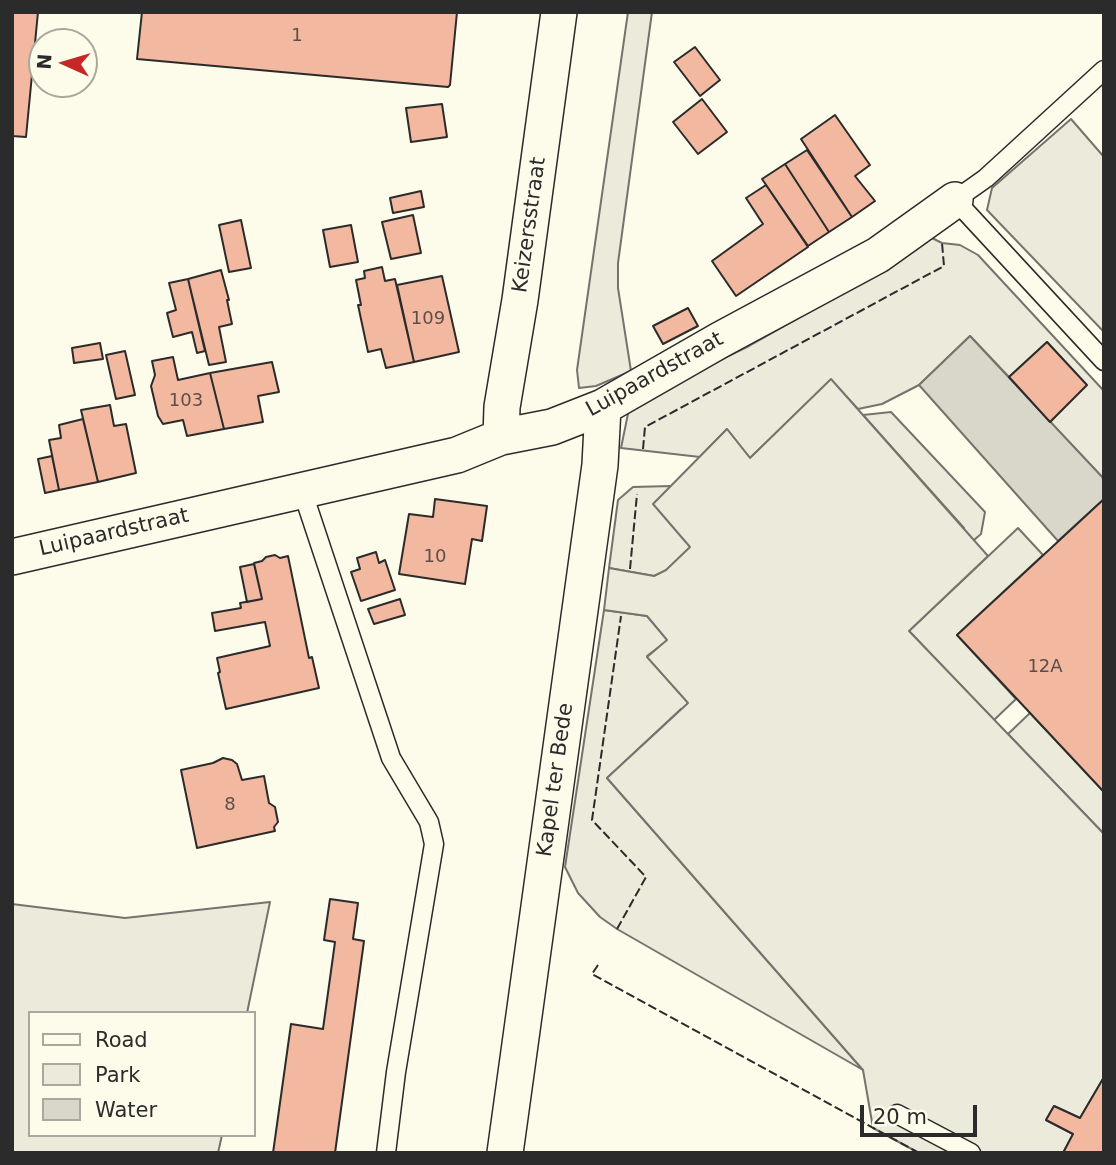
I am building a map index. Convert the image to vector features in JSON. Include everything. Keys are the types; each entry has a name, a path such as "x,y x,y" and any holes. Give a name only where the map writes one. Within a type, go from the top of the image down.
{"street":[{"name":"Keizersstraat","path":"502,437 502,407 520,300 559,12"},
{"name":"Luipaardstraat","path":"12,557 457,455 502,437 552,426 603,407 878,255 955,200"},
{"name":"Kapel ter Bede","path":"505,1153 598,479 603,407"}],"lane":[{"name":"Luipaardstraat","path":"955,200 986,178 1104,69"},
{"path":"955,200 1104,362"},
{"path":"302,490 391,758 429,822 434,844 396,1072 386,1153"},
{"path":"897,1114 971,1153"}],"green space":[{"path":"628,12 652,12 618,263 618,288 631,371 596,386 579,388 577,370"},
{"path":"1071,119 1104,157 1104,332 987,210 992,188"},
{"path":"930,237 942,243 960,245 978,255 1104,391 1104,479 1050,422 1086,385 1047,342 1009,377 970,336 919,385 882,404 858,409 831,380 750,458 727,429 700,457 621,448 630,404 749,346 859,284"},
{"path":"891,412 985,512 981,534 954,557 964,528 863,415"},
{"path":"671,486 654,504 691,547 666,571 654,576 609,568 618,500 633,487"},
{"path":"1018,528 1043,555 957,635 1016,699 994,720 909,631"},
{"path":"604,610 647,616 668,640 647,656 729,744 681,709 607,778 863,1070 617,929 600,917 578,893 565,867"},
{"path":"1030,713 1104,792 1104,834 1008,734"},
{"path":"270,902 247,1011 28,1011 28,1137 222,1137 218,1153 12,1153 12,904 125,918"}],"shaded area":[{"path":"831,379 988,556 909,631 1104,834 1104,1077 1080,1118 1054,1106 1046,1120 1073,1134 1063,1153 919,1153 873,1128 863,1070 607,778 688,703 647,657 667,640 647,616 604,610 609,568 654,576 666,570 690,547 653,504 727,429 750,458"}],"water":[{"path":"970,336 1104,479 1104,499 1058,541 919,385"}],"building":[{"path":"12,12 38,12 36,28 28,28 30,98 26,137 12,136"},
{"path":"142,12 457,12 450,85 448,87 137,59"},
{"path":"695,47 720,80 700,96 674,62"},
{"path":"702,99 727,132 698,154 673,122"},
{"path":"442,104 447,137 411,142 406,108"},
{"path":"835,115 870,165 855,176 875,201 852,217 801,139"},
{"path":"807,150 852,217 829,232 785,164"},
{"path":"785,164 829,232 808,246 762,179"},
{"path":"766,185 808,247 736,296 712,261 763,224 746,198"},
{"path":"421,191 424,207 393,213 390,198"},
{"path":"413,215 421,253 391,259 382,222"},
{"path":"241,220 251,268 229,272 219,225"},
{"path":"351,225 358,262 330,267 323,230"},
{"path":"382,267 385,281 395,279 414,362 386,368 381,349 368,352 358,305 361,305 356,280 365,278 364,271"},
{"path":"221,270 232,324 219,327 226,362 209,365 188,279"},
{"path":"442,276 459,352 414,362 397,285"},
{"path":"188,279 205,351 197,353 192,332 173,337 167,313 176,310 169,283"},
{"path":"688,308 698,326 663,344 653,326"},
{"path":"1047,342 1087,385 1050,422 1009,377"},
{"path":"100,343 103,359 74,363 72,348"},
{"path":"125,351 135,395 116,399 106,355"},
{"path":"173,357 178,380 210,373 224,429 187,436 183,420 163,424 158,416 151,386 155,375 152,361"},
{"path":"272,362 279,392 258,396 263,422 224,429 210,373"},
{"path":"110,405 114,426 126,424 136,473 98,482 81,410"},
{"path":"83,419 98,482 59,490 49,440 61,438 59,425"},
{"path":"52,456 59,490 45,493 38,459"},
{"path":"435,499 487,506 482,541 472,539 465,584 399,574 409,514 433,517"},
{"path":"1104,499 1104,792 957,635"},
{"path":"376,552 379,563 385,560 395,590 361,601 351,572 360,569 357,558"},
{"path":"275,555 280,558 288,556 309,658 312,657 319,688 226,709 217,658 270,646 265,622 215,631 212,613 241,608 240,603 262,599 254,563"},
{"path":"254,564 262,599 247,602 240,567"},
{"path":"400,599 405,615 374,624 368,609"},
{"path":"223,758 237,764 242,780 264,776 269,803 275,807 278,822 274,827 275,831 197,848 181,770"},
{"path":"330,899 358,903 353,939 364,941 335,1153 273,1153 291,1024 323,1029 335,942 324,940"},
{"path":"1104,1077 1104,1153 1063,1153 1073,1134 1046,1120 1054,1106 1080,1118"}],"fence":[{"path":"643,449 645,427 944,266 942,243"},
{"path":"630,569 637,494"},
{"path":"617,929 646,877 592,820 621,616"},
{"path":"598,965 592,974 919,1153"}]}
